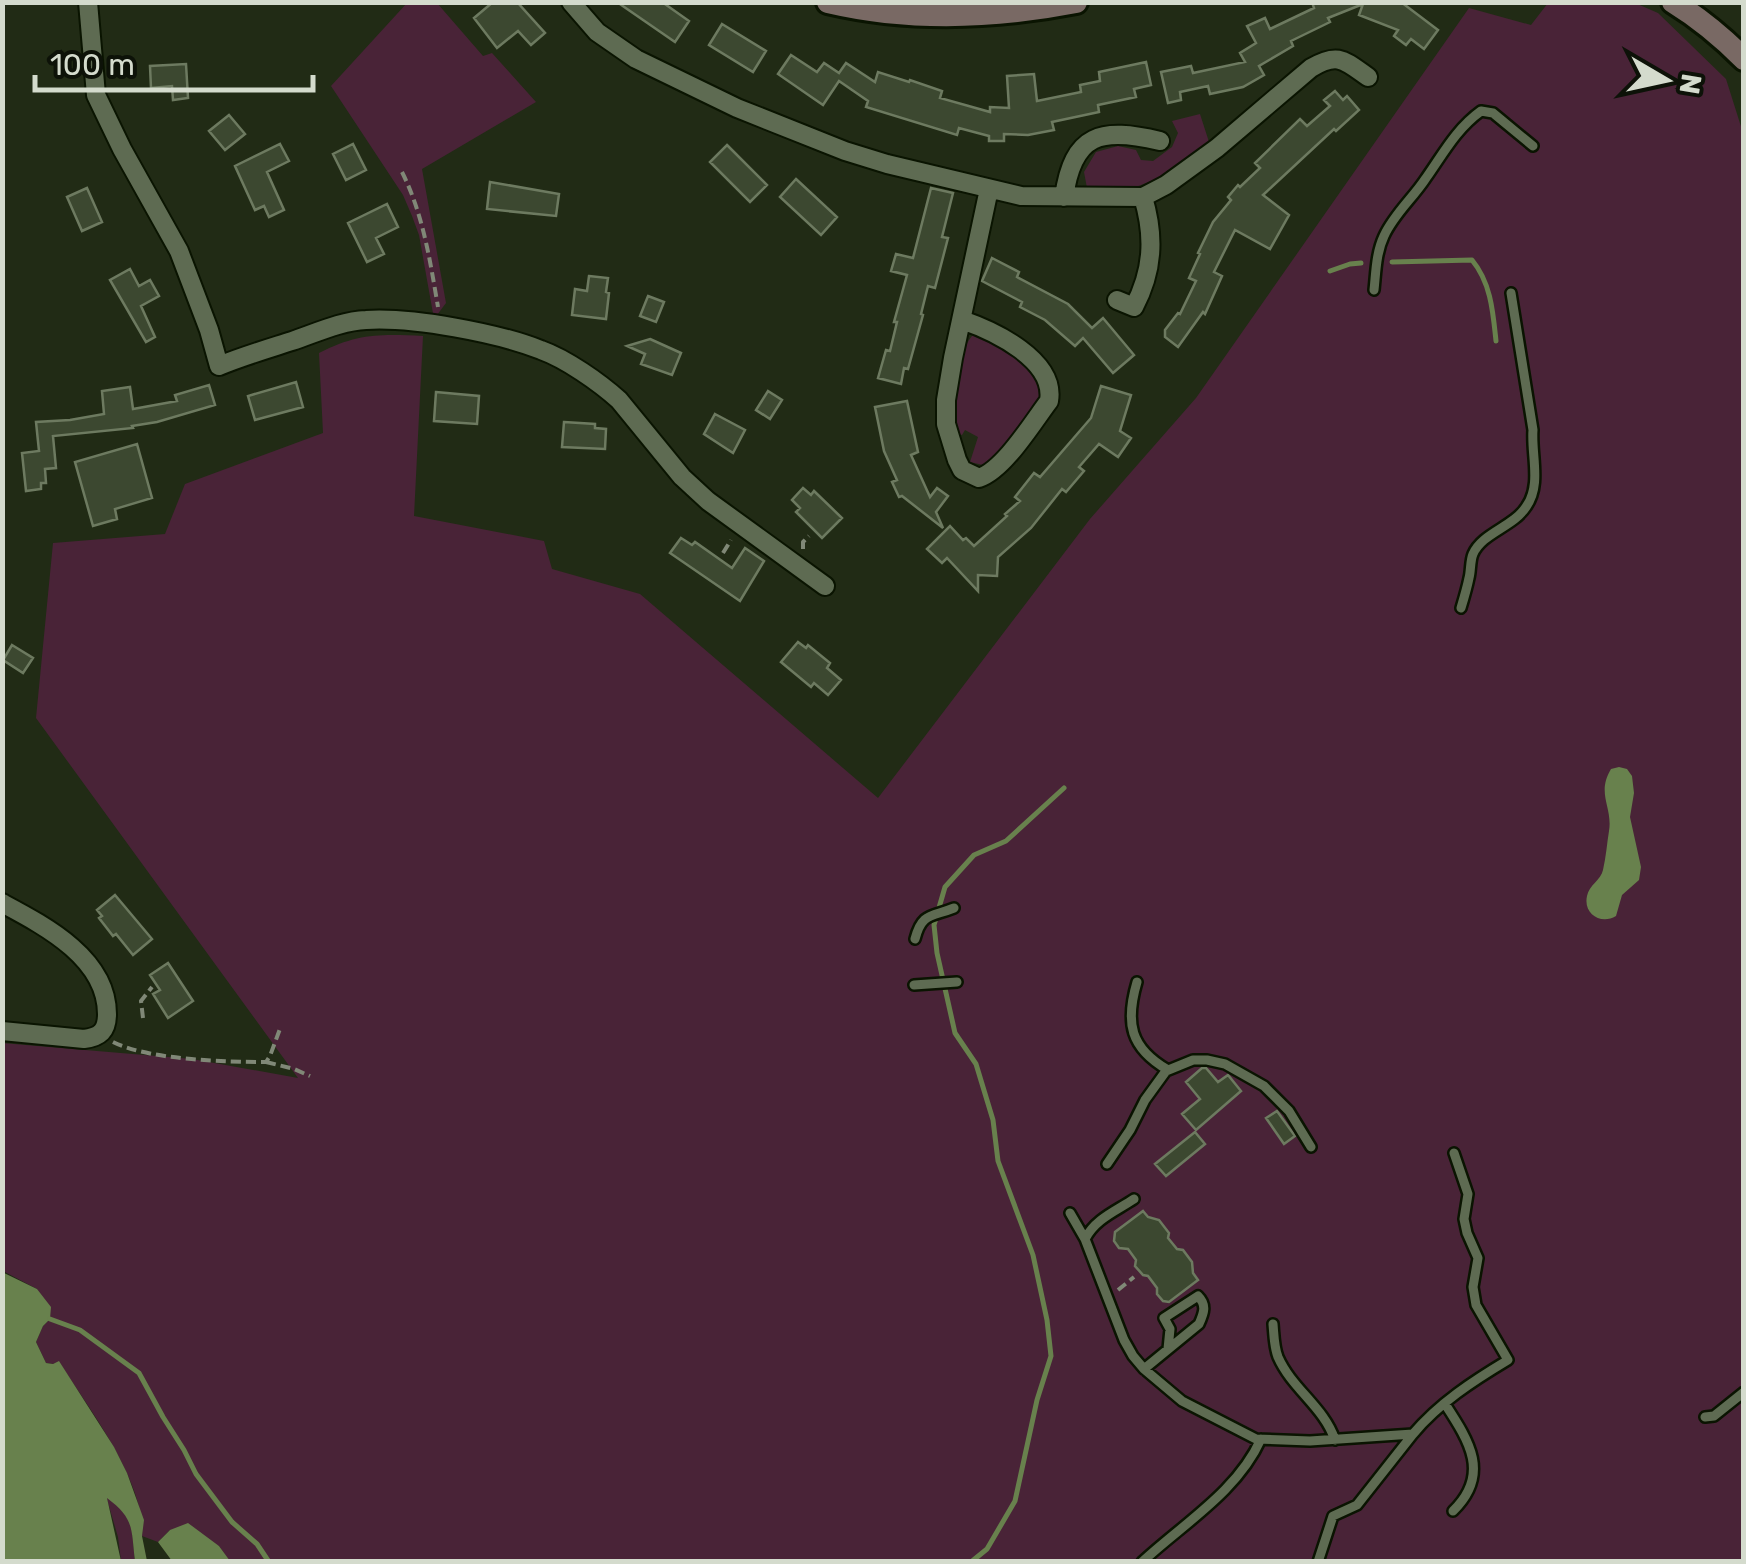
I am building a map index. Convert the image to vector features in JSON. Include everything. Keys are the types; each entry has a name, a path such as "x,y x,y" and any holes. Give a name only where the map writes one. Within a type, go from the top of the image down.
{"main road":[{"path":"828,2 866,10 940,15 1013,12 1076,2"},
{"path":"1673,2 1744,59"}],"street":[{"path":"88,2 96,95 179,251 209,330 212,370 253,352 364,320 441,326 544,350 619,400 682,477 708,501 826,586"},
{"path":"571,2 597,32 636,60 730,105 845,152 1021,196 1143,198 1216,148 1326,59 1340,58 1368,76"},
{"path":"1064,197 1071,164 1086,143 1114,134 1134,134 1160,141"},
{"path":"962,320 986,328 1023,351 1047,378 1051,389 1049,401 1005,458 990,474 979,478 962,470 946,424 950,374 989,189"},
{"path":"1116,300 1134,308 1150,264 1150,220 1143,198"},
{"path":"2,903 69,943 96,976 107,1009 104,1031 84,1039 2,1031"}],"lane":[{"path":"1374,290 1382,239 1444,149 1472,118 1481,111 1493,112 1534,146"},
{"path":"1461,608 1473,553 1527,507 1536,478 1533,430 1511,293"},
{"path":"914,939 918,926 928,915 949,910"},
{"path":"914,985 955,982"},
{"path":"1136,982 1130,1003 1132,1031 1140,1048 1168,1070"},
{"path":"1107,1164 1168,1070 1193,1060 1225,1064 1274,1094 1298,1122 1311,1147"},
{"path":"1318,1562 1334,1516 1357,1505 1412,1434 1444,1404 1470,1382 1508,1360 1476,1305 1472,1287 1478,1258 1466,1233 1468,1194 1454,1153"},
{"path":"1085,1239 1090,1228 1134,1199"},
{"path":"1070,1213 1085,1239 1124,1340 1144,1369 1182,1401 1256,1439 1334,1440 1412,1434"},
{"path":"1144,1369 1199,1324 1204,1306 1198,1296 1164,1318 1170,1329 1168,1349"},
{"path":"1273,1324 1278,1358 1329,1424 1334,1440"},
{"path":"1705,1417 1714,1416 1744,1392"},
{"path":"1444,1404 1463,1432 1474,1470 1466,1498 1453,1511"},
{"path":"1142,1562 1229,1486 1252,1460 1261,1439"}],"path":[{"path":"402,172 424,229 441,326"},
{"path":"143,1018 141,1000 152,987"},
{"path":"266,1062 281,1026"},
{"path":"100,1035 139,1051 266,1062 310,1076"},
{"path":"1108,1298 1134,1277"}],"shaded area":[{"path":"407,3 437,3 483,56 492,53 536,102 422,169 446,303 434,319 419,235 403,195 331,86"},
{"path":"1548,3 1635,3 1658,13 1726,79 1744,136 1743,1561 230,1562 219,1546 170,1530 158,1542 142,1536 135,1492 113,1446 59,1362 46,1363 36,1342 50,1319 37,1289 3,1271 2,1043 192,1059 298,1078 36,718 53,543 165,534 185,484 323,433 319,353 370,336 423,336 414,516 544,541 552,569 640,594 878,798 1090,519 1196,398 1469,8 1531,25"},
{"path":"1200,114 1209,142 1156,179 1126,191 1087,188 1084,172 1096,152 1118,146 1136,150 1141,160 1153,161 1172,147 1178,133 1172,121"},
{"path":"974,334 1013,355 1043,388 1041,397 989,463 983,465 970,462 978,437 965,430 958,434 955,411 959,367"},
{"path":"1619,767 1632,776 1630,817 1641,867 1639,880 1622,895 1616,916 1605,919 1590,913 1586,902 1603,870 1610,822 1605,786 1611,769"},
{"path":"2,1272 37,1289 51,1307 50,1319 36,1342 46,1363 59,1361 114,1447 144,1520 142,1536 147,1561 135,1561 127,1519 107,1498 121,1561 3,1561"},
{"path":"106,1496 123,1511 130,1524 135,1561 121,1561"},
{"path":"188,1523 219,1546 230,1561 172,1561 158,1542 170,1530"}],"building":[{"path":"493,2 517,2 545,33 531,45 518,31 497,48 474,18"},
{"path":"617,2 662,2 689,21 675,42"},
{"path":"1312,2 1401,2 1438,30 1424,49 1411,39 1406,45 1394,36 1398,30 1359,15 1363,4 1328,18 1330,22 1291,41 1293,46 1259,66 1264,75 1243,87 1210,94 1208,86 1180,92 1181,100 1168,103 1161,72 1191,66 1193,73 1245,62 1240,53 1256,43 1247,26 1265,18 1270,29 1314,8"},
{"path":"722,24 766,51 753,72 709,45"},
{"path":"791,55 817,72 824,63 839,73 846,63 875,82 878,72 910,80 942,91 940,98 990,112 990,107 1009,108 1007,76 1034,74 1037,101 1081,92 1080,85 1100,81 1099,72 1146,62 1151,85 1134,89 1136,97 1098,105 1099,112 1052,122 1054,130 1004,134 1004,141 989,141 989,136 959,128 957,135 866,107 868,101 839,81 823,105 778,74"},
{"path":"186,64 188,98 173,100 172,86 151,88 150,66"},
{"path":"1335,91 1343,100 1347,96 1359,110 1263,195 1289,215 1270,249 1235,230 1214,272 1222,276 1205,314 1178,347 1165,337 1165,330 1180,314 1196,281 1189,278 1198,253 1213,222 1231,200 1228,197 1260,168 1255,163 1300,119 1307,126 1330,106 1324,100"},
{"path":"229,115 245,134 225,150 209,131"},
{"path":"280,144 289,161 267,172 284,210 269,217 264,206 255,210 235,166"},
{"path":"353,144 366,170 346,180 333,154"},
{"path":"727,145 767,185 750,202 710,162"},
{"path":"796,179 837,217 821,235 780,197"},
{"path":"490,182 559,194 556,216 487,209"},
{"path":"87,188 102,222 82,231 67,197"},
{"path":"931,188 953,193 942,237 948,238 935,288 928,286 901,384 878,378 886,350 890,351 907,275 891,271 896,254 913,258"},
{"path":"387,204 398,227 376,238 384,254 367,262 348,223"},
{"path":"992,258 1019,272 1017,277 1068,304 1092,328 1103,318 1134,355 1113,373 1083,338 1075,346 1045,320 1020,307 1022,302 982,281"},
{"path":"130,269 139,286 150,280 159,296 141,306 155,337 146,342 110,280"},
{"path":"589,276 608,278 606,319 572,315 575,289 587,291"},
{"path":"648,296 664,302 656,322 640,316"},
{"path":"650,339 681,353 672,375 641,364 645,354 627,346"},
{"path":"296,382 303,407 255,420 248,396"},
{"path":"209,385 215,405 133,428 53,436 56,468 45,469 46,483 41,483 41,489 26,491 22,453 39,451 36,422 104,414 102,391 130,387 133,409 177,401 175,395"},
{"path":"1101,386 1131,395 1120,431 1131,438 1118,457 1099,444 1079,467 1084,471 1066,492 1062,489 1031,528 998,557 997,576 978,575 978,591 947,558 942,563 927,549 950,526 974,546 1007,516 1020,501 1015,497 1034,473 1040,477 1091,418"},
{"path":"768,391 782,400 770,419 756,410"},
{"path":"436,392 479,396 477,424 434,421"},
{"path":"907,401 918,452 911,455 930,497 937,488 948,496 936,512 943,528 899,497 892,482 897,480 884,451 875,407"},
{"path":"715,414 745,430 733,453 704,434"},
{"path":"564,422 595,424 595,428 606,429 605,449 562,447"},
{"path":"137,444 152,498 115,509 117,519 93,526 75,462"},
{"path":"803,488 811,495 814,491 842,518 822,538 796,512 800,508 792,500"},
{"path":"681,538 692,545 695,542 732,568 745,548 764,561 740,601 670,553"},
{"path":"798,642 830,663 827,668 841,680 828,695 814,683 811,687 781,662"},
{"path":"12,645 33,658 23,673 3,660"},
{"path":"115,895 152,939 133,955 99,918 102,916 97,910"},
{"path":"168,963 193,1001 168,1018 153,994 160,990 150,975"},
{"path":"1202,1068 1218,1082 1228,1075 1241,1091 1196,1130 1182,1114 1200,1099 1186,1082"},
{"path":"1277,1111 1295,1136 1284,1144 1266,1118"},
{"path":"1195,1132 1205,1144 1166,1176 1155,1164"},
{"path":"1143,1211 1159,1220 1169,1233 1168,1238 1183,1250 1198,1280 1169,1302 1163,1301 1148,1276 1135,1266 1136,1260 1128,1249 1119,1248 1114,1241 1115,1232"}],"waterway":[{"path":"1392,262 1472,260 1487,288 1496,341"},
{"path":"1330,271 1361,263"},
{"path":"971,1562 987,1549 1015,1501 1051,1356 1033,1255 998,1161 993,1120 976,1064 955,1033 934,925 945,887 974,855 1006,841 1064,788"},
{"path":"50,1319 80,1330 139,1373 196,1474 269,1562"}]}
